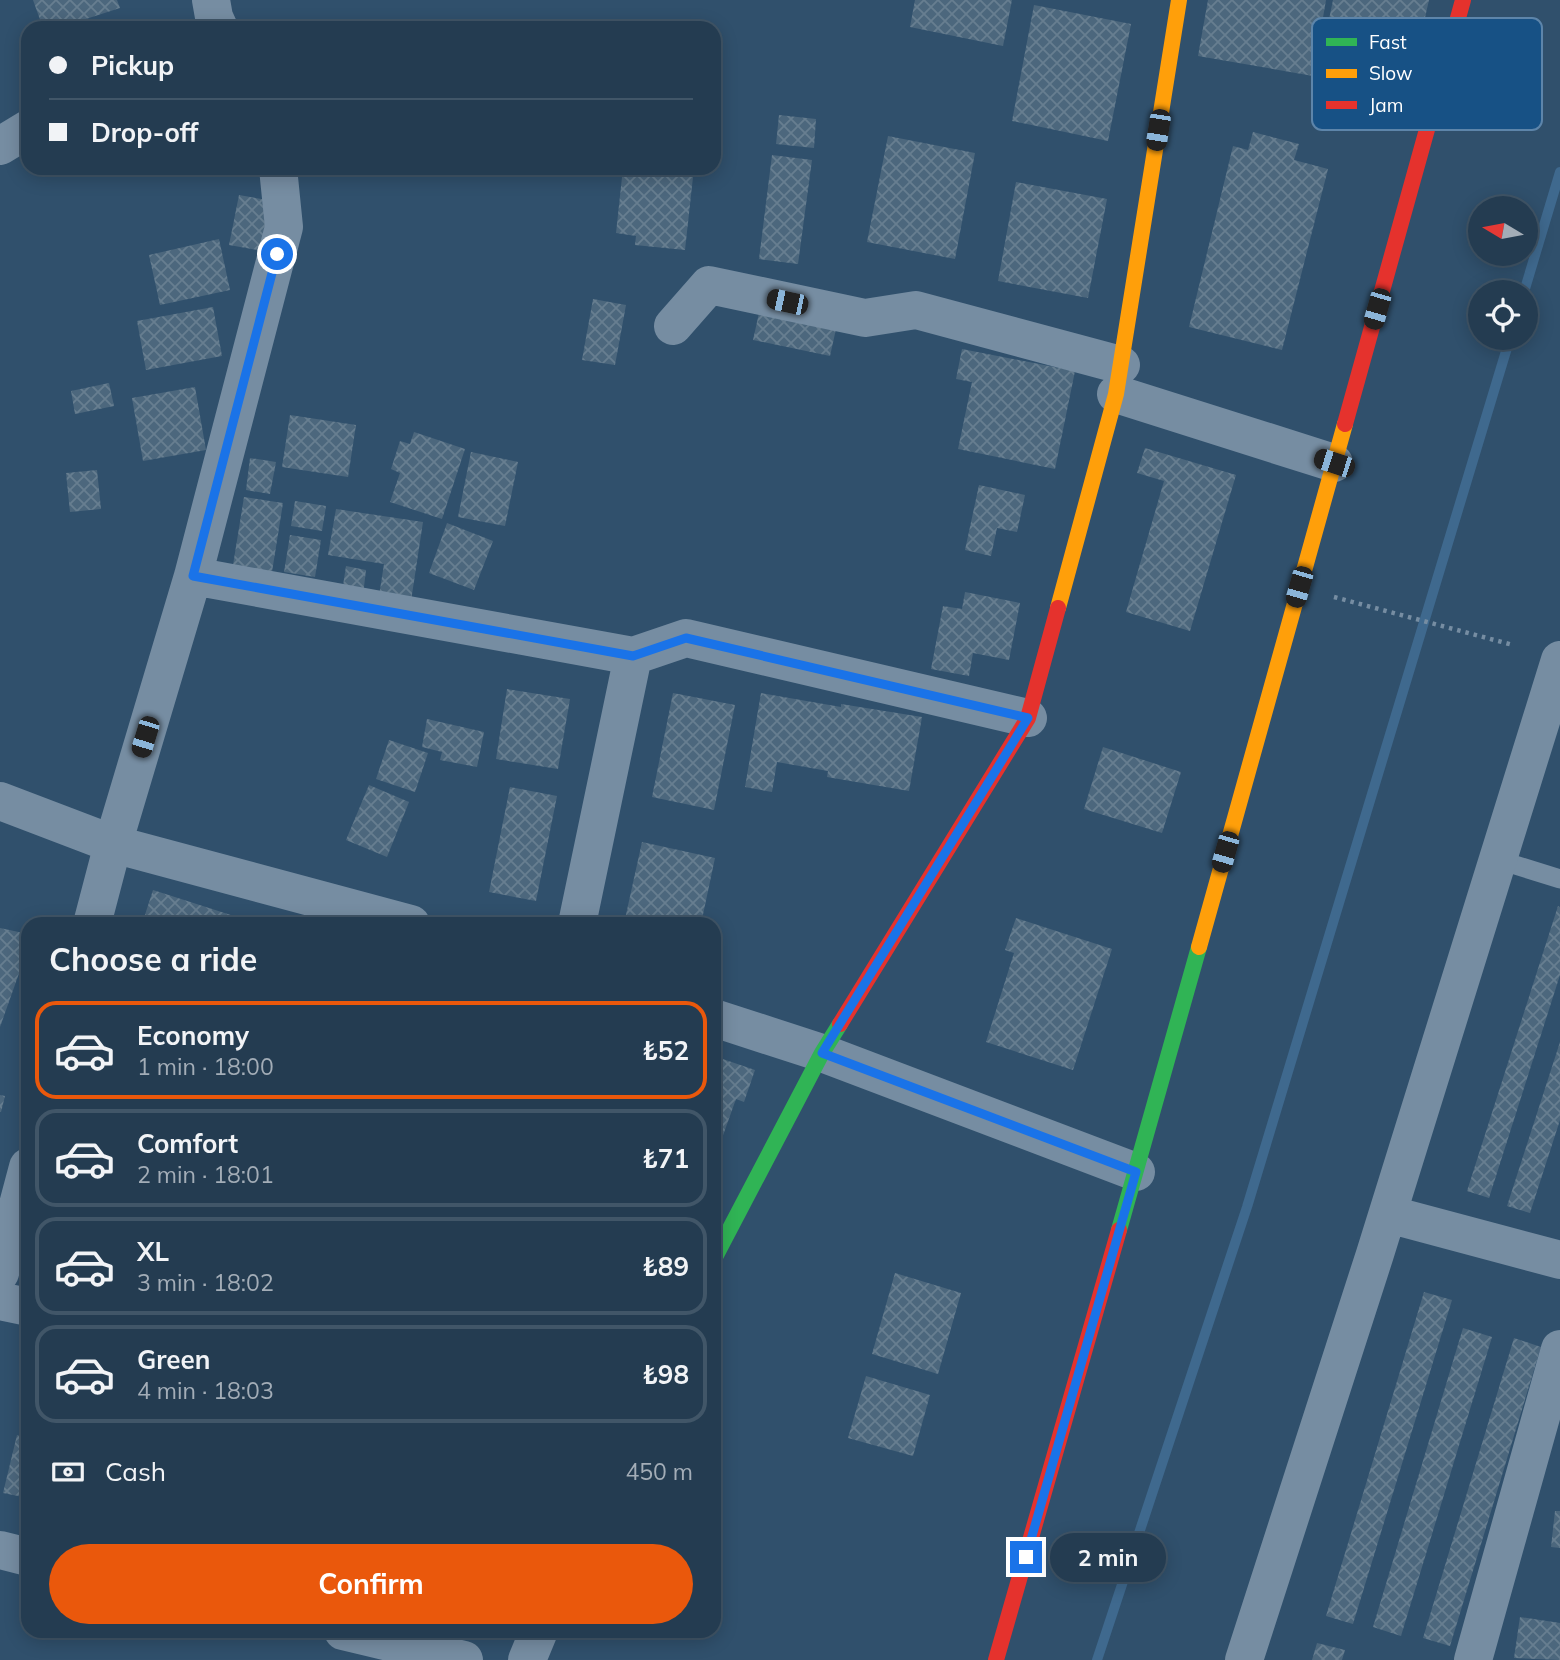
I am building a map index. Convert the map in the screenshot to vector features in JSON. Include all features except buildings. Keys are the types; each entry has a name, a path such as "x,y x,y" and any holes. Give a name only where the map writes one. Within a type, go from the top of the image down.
{"street":[{"path":"721,1246 822,1053 1028,718 1119,379 1178,0"},
{"path":"1458,18 1463,0"},
{"path":"996,1660 1136,1172 1427,130"},
{"path":"0,146 21,133"},
{"path":"94,917 193,576 284,227 279,175"},
{"path":"673,326 709,285 865,318 915,310 1119,379 1334,463"},
{"path":"193,576 633,656 686,638 1028,718"},
{"path":"579,917 633,656"},
{"path":"1244,1660 1388,1214 1560,660"},
{"path":"0,801 113,844 385,917"},
{"path":"721,1020 822,1053 1136,1172"},
{"path":"0,1273 5,1231 21,1186"},
{"path":"1388,1214 1560,1260"},
{"path":"0,1301 21,1306"},
{"path":"1472,1660 1560,1349"},
{"path":"0,1550 21,1555"},
{"path":"372,1638 464,1660"},
{"path":"527,1660 536,1638"}],"lane":[{"path":"1499,860 1560,879"}],"path":[{"path":"1299,587 1513,645"}],"waterway":[{"path":"1528,280 1560,172"},
{"path":"1097,1660 1247,1207 1506,350"}],"traffic: fast":[{"path":"1119,1230 1199,947"},
{"path":"721,1246 822,1053 840,1024"}],"traffic: slow":[{"path":"1058,608 1116,394 1179,0"},
{"path":"1199,947 1345,424"}],"traffic: jam":[{"path":"1458,18 1463,0"},
{"path":"1345,424 1427,130"},
{"path":"840,1024 1028,718 1058,608"},
{"path":"996,1660 1119,1230"}],"route":[{"path":"277,254 193,576 633,656 686,638 1028,718 822,1053 1136,1172 1026,1557"}]}
